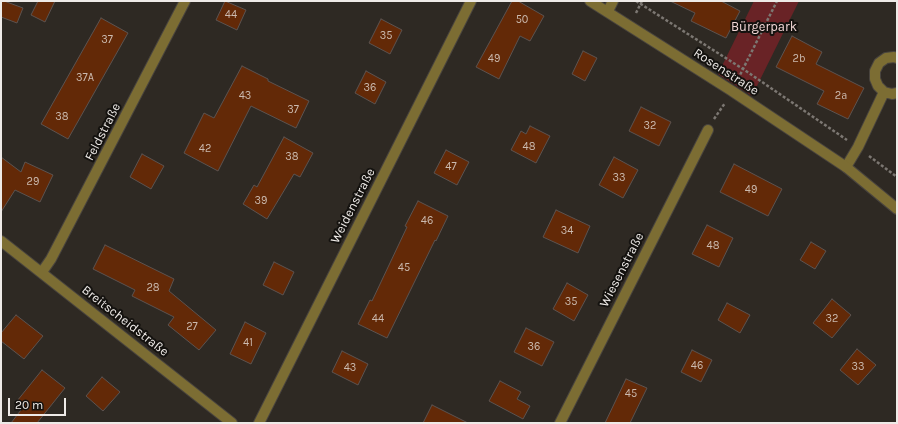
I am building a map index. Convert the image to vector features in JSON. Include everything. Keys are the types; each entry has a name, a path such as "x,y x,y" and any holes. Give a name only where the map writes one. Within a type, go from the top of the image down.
{"street":[{"name":"Feldstraße","path":"42,272 51,259 185,1"},
{"name":"Weidenstraße","path":"259,423 471,1"},
{"name":"Rosenstraße","path":"590,1 732,91 846,167 897,209"},
{"path":"608,11 613,1"},
{"path":"897,58 886,58 879,63 875,71 875,79 878,86 884,92 892,94 897,93"},
{"path":"846,167 858,147 884,92"},
{"name":"Wiesenstraße","path":"560,423 708,130"},
{"name":"Breitscheidstraße","path":"1,241 232,423"}],"path":[{"path":"636,1 743,69 858,147 897,177"},
{"path":"708,130 732,91 777,1"}],"green space":[{"name":"Bürgerpark","path":"754,1 799,1 752,96 718,74"}],"building":[{"path":"1,1 23,8 17,23 1,17"},
{"path":"38,1 55,1 45,22 31,15"},
{"path":"225,1 246,10 237,30 216,20"},
{"path":"512,1 518,1 544,16 530,41 520,36 499,79 476,67"},
{"path":"670,1 721,1 740,11 726,38 691,21 695,13"},
{"path":"101,18 128,33 68,139 41,124"},
{"path":"381,19 402,30 390,54 369,43"},
{"path":"792,36 822,52 816,64 864,88 848,119 817,104 824,91 776,67"},
{"path":"583,51 597,58 585,81 572,74"},
{"path":"242,66 268,79 268,81 309,101 296,128 251,106 218,171 184,153 204,113 214,118"},
{"path":"366,71 386,82 375,104 355,93"},
{"path":"641,107 671,122 659,146 629,131"},
{"path":"530,126 550,136 536,163 511,150 521,131 526,134"},
{"path":"284,137 313,153 300,177 294,174 267,219 243,204 254,185 257,187"},
{"path":"446,150 469,162 457,185 434,173"},
{"path":"142,154 164,166 151,189 130,177"},
{"path":"1,157 21,172 25,162 53,175 40,202 15,190 1,212"},
{"path":"614,157 638,170 623,198 599,185"},
{"path":"734,164 782,189 768,216 720,192"},
{"path":"418,201 448,216 387,338 358,324 370,300 372,301 407,227 405,226"},
{"path":"556,210 590,226 578,253 543,237"},
{"path":"707,225 733,238 719,267 692,254"},
{"path":"811,242 826,251 815,269 800,260"},
{"path":"105,245 174,279 169,291 216,330 199,350 168,325 174,317 132,296 135,290 93,269"},
{"path":"274,262 294,272 283,295 263,285"},
{"path":"567,283 588,295 574,321 553,309"},
{"path":"832,299 851,315 832,338 813,323"},
{"path":"727,303 750,315 740,333 718,320"},
{"path":"16,315 43,336 24,359 1,341 1,333"},
{"path":"245,322 266,333 251,364 230,354"},
{"path":"526,328 554,342 542,366 514,352"},
{"path":"857,349 876,365 858,385 840,370"},
{"path":"692,350 712,360 701,382 681,372"},
{"path":"342,351 368,364 358,385 332,372"},
{"path":"42,370 65,388 37,423 11,423 24,406 17,401"},
{"path":"102,377 120,392 103,411 86,396"},
{"path":"626,379 647,388 630,423 605,423"},
{"path":"500,381 521,392 517,399 530,406 523,419 489,401"},
{"path":"432,405 468,423 423,423"}]}
